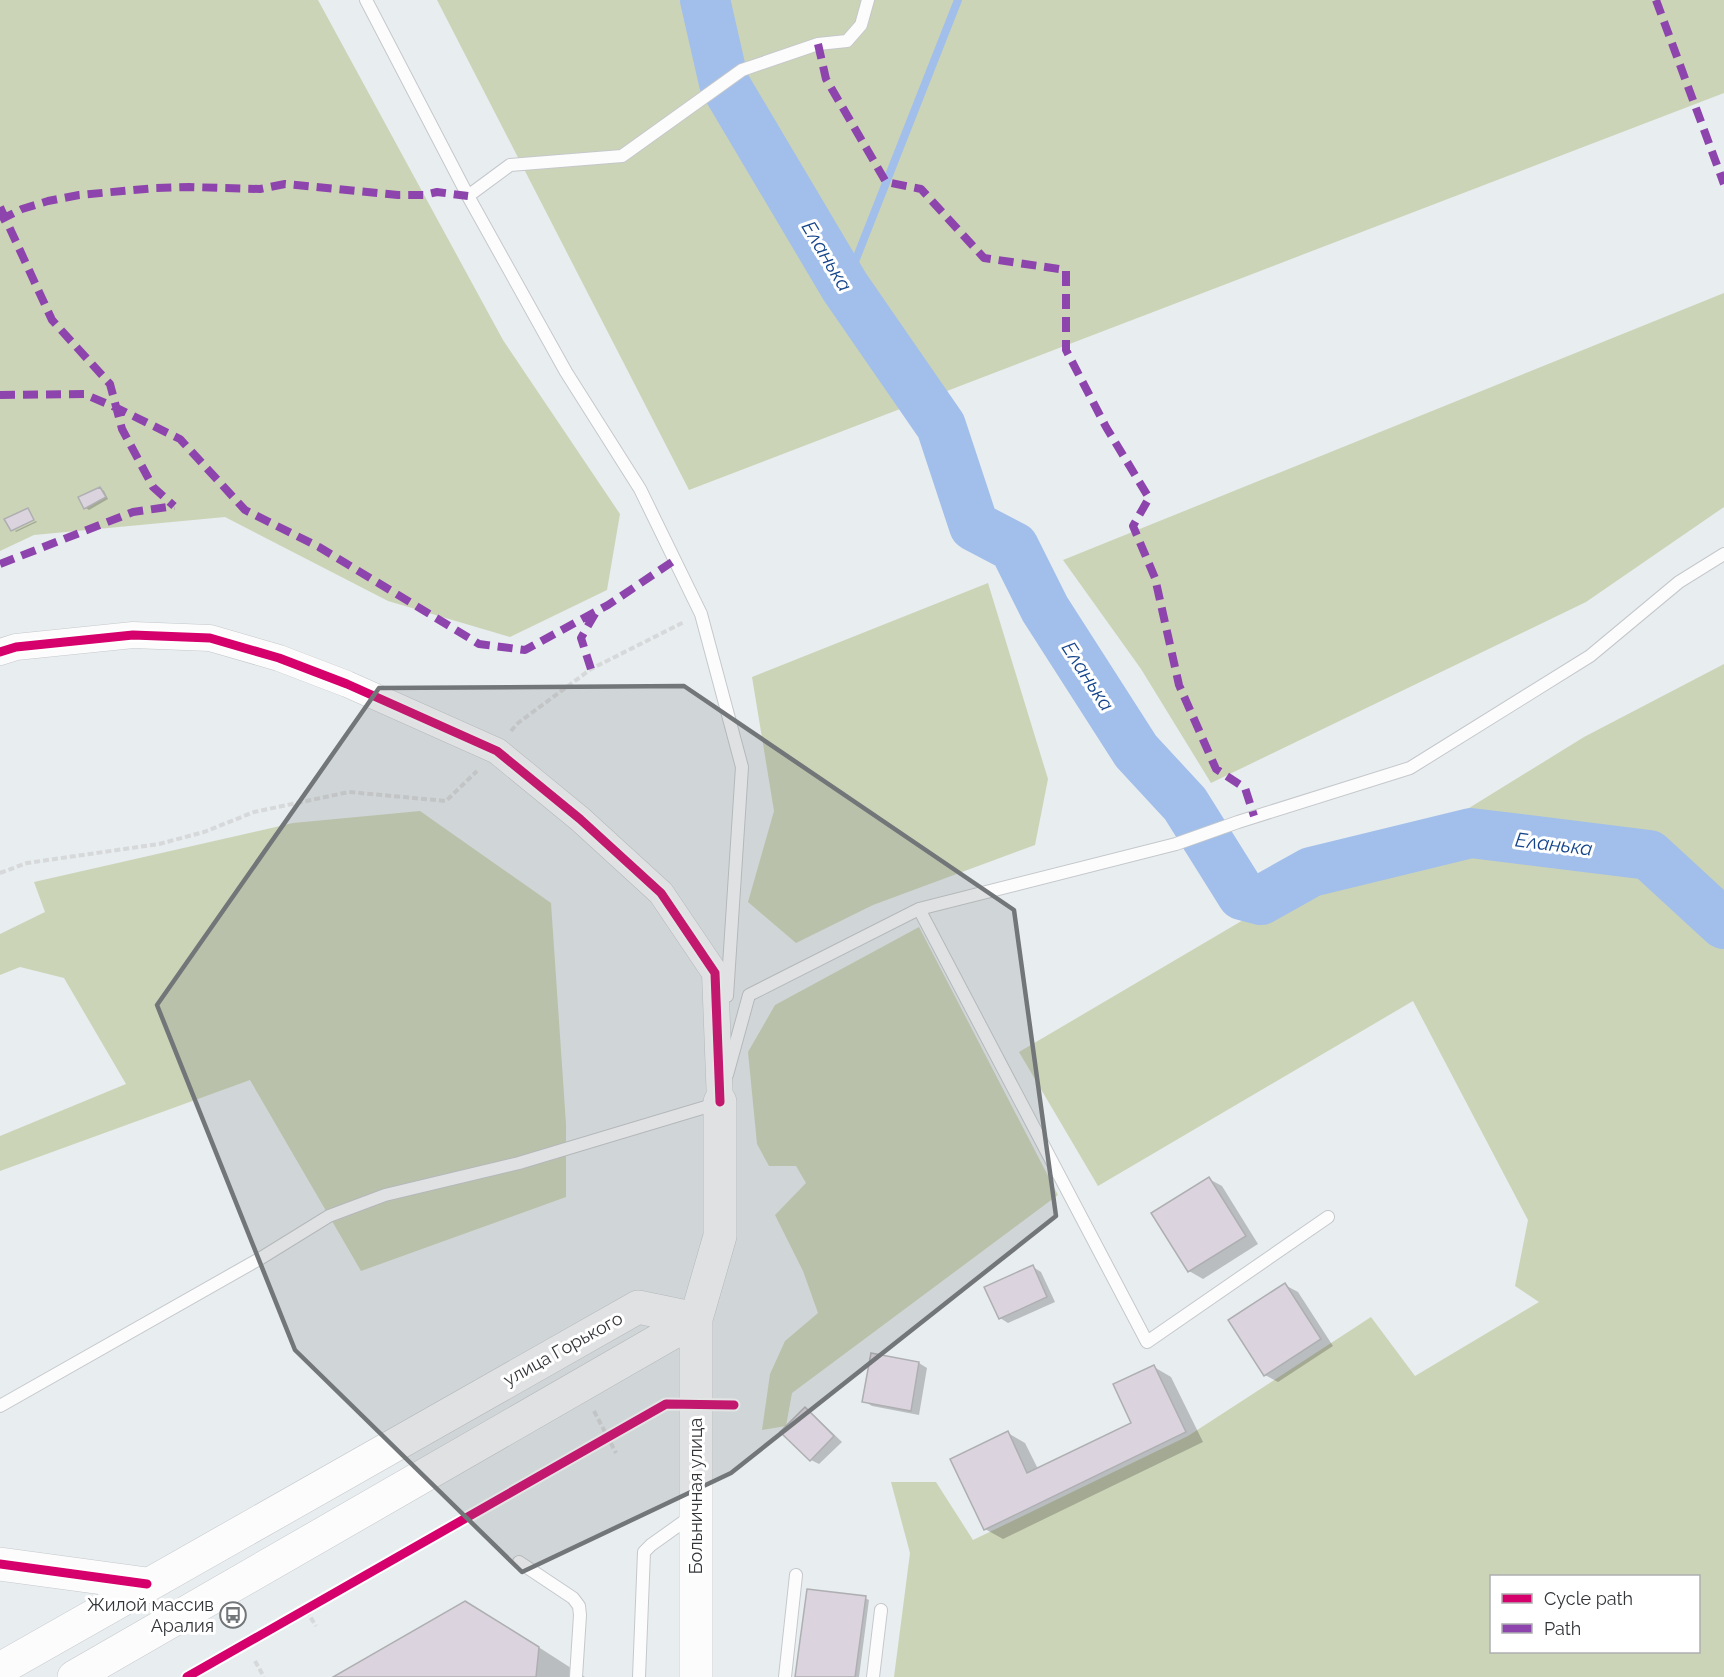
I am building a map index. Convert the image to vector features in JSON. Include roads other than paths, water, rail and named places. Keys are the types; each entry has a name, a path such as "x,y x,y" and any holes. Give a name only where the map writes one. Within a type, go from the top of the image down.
{"main road":[{"name":"Больничная улица","path":"696,1677 696,1319 720,1236 720,1102"},
{"name":"улица Горького","path":"0,1669 638,1307 696,1319"},
{"path":"74,1677 696,1319"},
{"path":"0,1564 147,1584"}],"street":[{"path":"0,652 16,647 133,635 210,638 279,658 347,684 497,751 580,819 661,893 715,973 720,1102"}],"lane":[{"path":"366,0 468,196 566,372 640,489 701,614 742,767 720,1102"},
{"path":"468,196 510,165 622,156 742,70 818,44 847,40 861,25 868,0"},
{"path":"720,1102 749,995 919,909 1176,844 1410,768 1590,656 1679,582 1724,554"},
{"path":"919,909 1147,1342 1328,1217"},
{"path":"0,1406 261,1258 329,1216 385,1195 519,1162 720,1102"},
{"path":"639,1677 644,1552 696,1513"},
{"path":"519,1562 573,1598 579,1606 576,1677"},
{"path":"785,1677 796,1575"},
{"path":"873,1677 881,1610"}],"waterway":[{"name":"Еланька","path":"705,0 724,83 845,287 941,426 974,526 1014,547 1045,609 1136,751 1185,804 1242,895 1261,900 1311,872 1471,833 1649,855 1724,924"},
{"path":"845,287 958,0"}],"place":[{"name":"Жилой массив Аралия","path":"233,1615"}]}
